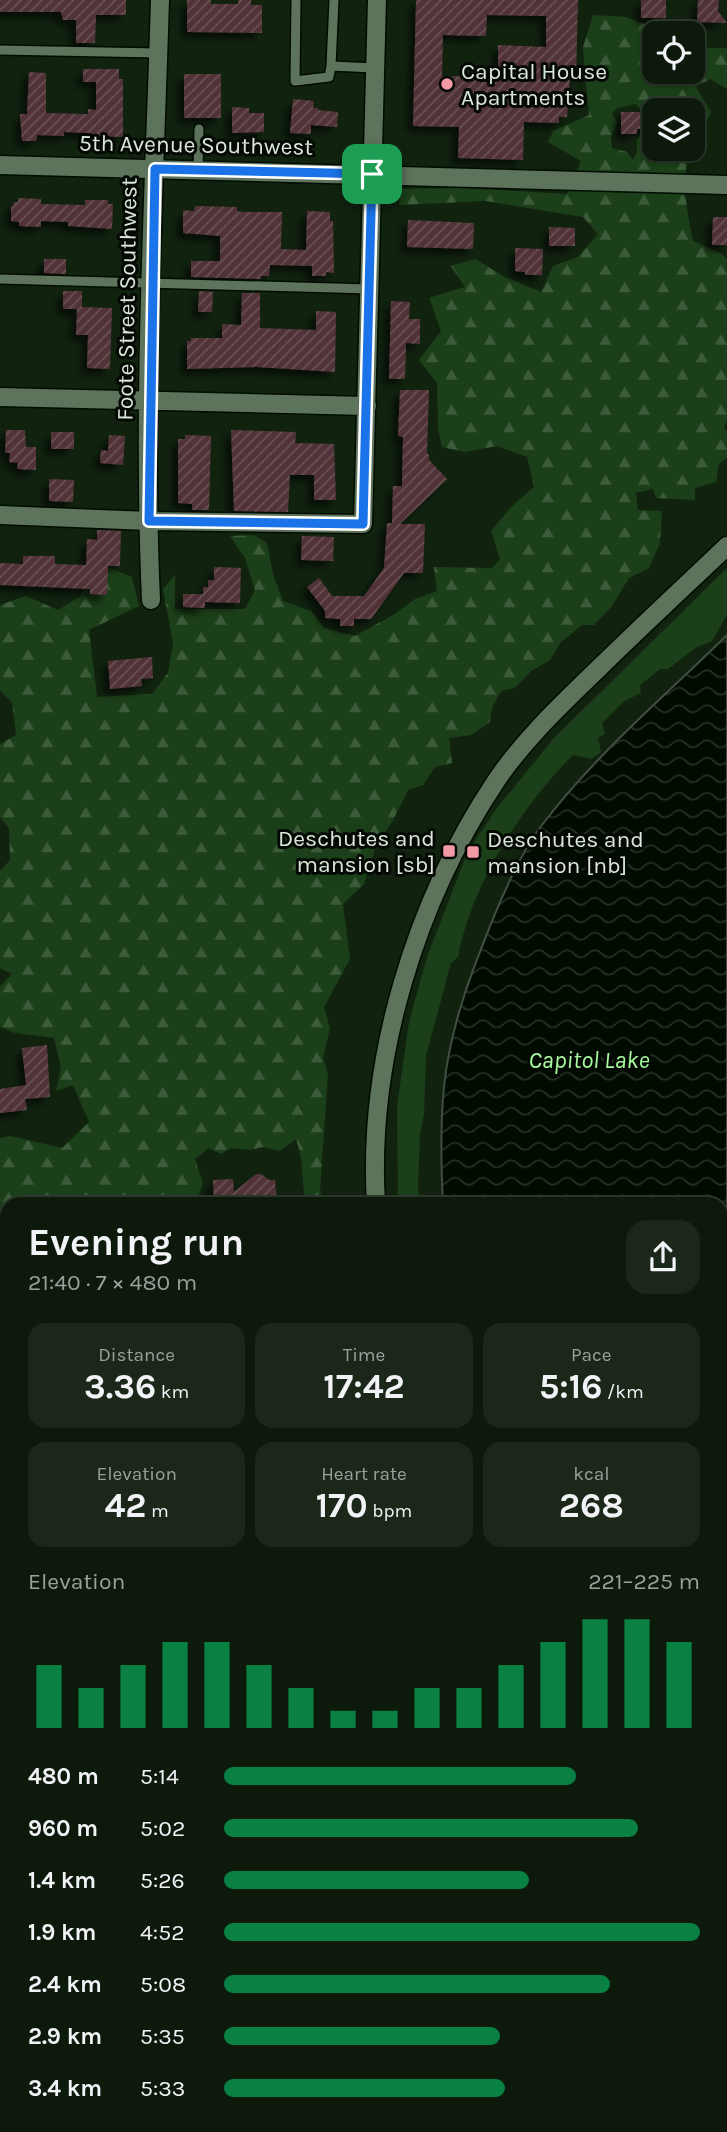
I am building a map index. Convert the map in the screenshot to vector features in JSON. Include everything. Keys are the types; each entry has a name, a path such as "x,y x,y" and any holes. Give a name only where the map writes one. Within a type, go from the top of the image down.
{"street":[{"name":"Foote Street Southwest","path":"151,600 149,400 160,0"},
{"path":"0,515 149,521 363,524 377,0"},
{"name":"5th Avenue Southwest","path":"0,165 727,185"},
{"path":"0,397 367,405"},
{"path":"376,1197 376,1141 389,1037 413,951 431,904 466,833 497,780 529,740 572,694 727,546"}],"lane":[{"path":"296,0 295,81 329,77 334,0"},
{"path":"0,50 158,53"},
{"path":"331,66 375,68"},
{"path":"198,170 199,129"},
{"path":"0,279 370,289"}],"green space":[{"path":"593,15 626,17 642,23 642,84 701,84 696,87 703,98 642,98 642,110 636,104 617,108 612,114 617,122 611,138 612,148 627,152 633,160 637,152 637,140 642,132 642,161 687,161 685,181 693,241 727,259 727,421 724,427 727,431 727,458 719,464 716,482 695,488 695,500 656,498 653,489 636,493 638,510 662,511 660,543 649,568 629,578 612,606 594,625 582,625 560,643 550,660 531,671 515,688 501,691 492,708 490,722 471,735 449,738 452,763 435,767 423,785 408,790 376,846 364,884 343,904 350,959 324,1007 330,1028 323,1058 328,1074 322,1197 304,1197 301,1157 296,1139 280,1151 263,1147 249,1150 231,1148 221,1154 209,1148 195,1159 203,1184 200,1197 0,1197 0,1138 10,1136 62,1148 89,1122 73,1085 56,1091 61,1068 54,1038 15,1033 0,1027 0,986 12,974 0,968 0,871 10,860 9,828 0,817 0,744 16,735 12,703 0,690 0,605 26,596 58,610 81,596 94,562 132,577 139,606 89,630 97,697 152,694 168,673 173,643 163,589 175,575 175,609 245,609 255,590 245,558 230,536 254,535 267,543 273,574 283,601 311,611 324,628 355,636 415,599 437,591 434,567 492,568 500,559 491,531 511,507 534,487 527,457 497,446 464,452 442,447 438,428 437,383 419,360 441,331 429,298 465,287 451,266 475,259 505,277 541,292 553,266 578,257 598,234 583,217 486,201 399,205 401,189 463,188 567,194 581,161 548,142 553,131 589,115 583,47"},
{"path":"705,48 727,48 727,89 710,79 705,82"},
{"path":"705,102 711,112 705,124"},
{"path":"727,568 727,615 712,641 697,647 668,669 660,669 640,685 641,693 623,702 602,723 605,734 598,738 601,752 591,759 573,755 535,798 501,848 475,902 458,957 451,963 426,1056 424,1115 420,1133 420,1197 398,1197 397,1106 409,1022 427,957 468,851 497,808 554,738"}],"water":[{"name":"Capitol Lake","path":"727,635 727,1197 443,1197 441,1145 447,1065 457,1021 486,935 535,835 584,774"}],"building":[{"path":"0,0 126,0 126,15 96,15 95,43 76,43 76,20 63,20 61,12 0,12"},
{"path":"187,0 211,0 211,4 238,4 238,0 251,0 251,5 262,5 262,33 187,32"},
{"name":"Capital House Apartments","path":"416,0 578,0 576,78 570,78 567,117 559,117 559,123 524,122 523,160 458,158 459,127 413,126","holes":["487,15 546,16 546,47 498,45 498,77 442,76 443,35 486,36"]},
{"path":"641,0 666,0 666,18 641,18"},
{"path":"698,0 719,0 718,11 727,23 697,21"},
{"path":"83,69 119,69 119,79 123,79 123,137 64,132 64,136 37,135 36,141 22,141 20,114 27,114 29,72 46,73 46,113 88,114 88,109 96,110 96,82 83,82"},
{"path":"184,74 221,74 221,118 184,118"},
{"path":"293,99 314,101 313,108 338,112 337,127 311,125 311,134 290,133"},
{"path":"232,107 249,108 249,113 264,113 264,132 232,133"},
{"path":"621,112 642,112 642,129 637,129 637,134 621,134"},
{"path":"18,198 41,199 41,204 85,205 85,200 108,200 108,204 113,204 112,229 41,221 41,227 19,226 19,222 11,221 11,206 18,202"},
{"path":"195,206 237,207 237,211 242,212 282,212 281,249 306,250 307,211 330,212 330,221 333,221 334,273 312,276 312,266 270,265 269,276 261,276 261,279 191,277 191,261 220,261 220,236 183,233 183,210 194,211"},
{"path":"713,217 727,217 727,245 712,245"},
{"path":"408,220 474,223 473,249 407,247"},
{"path":"549,227 575,228 575,246 549,246"},
{"path":"515,248 543,249 542,275 525,275 525,272 515,271"},
{"path":"44,259 66,259 66,274 44,273"},
{"path":"63,291 82,291 82,307 112,308 110,369 87,368 88,335 76,335 77,309 63,309"},
{"path":"199,291 213,292 212,312 198,312"},
{"path":"242,293 260,293 260,328 316,330 316,311 336,312 335,372 257,367 187,369 187,341 191,341 191,338 222,338 222,324 241,325"},
{"path":"391,301 410,302 409,319 420,319 420,344 406,343 405,379 389,379"},
{"path":"400,390 429,390 427,454 429,460 447,479 400,524 425,524 423,573 404,573 371,619 354,619 354,626 340,626 340,619 325,618 325,611 307,587 319,578 332,596 364,596 384,568 387,523 392,523 393,486 402,486 403,437 398,436"},
{"path":"6,430 25,430 26,447 36,447 36,470 17,469 18,463 9,462 10,453 5,453"},
{"path":"231,430 296,432 295,443 334,444 336,500 314,500 314,475 290,475 288,512 234,511"},
{"path":"51,432 74,432 74,449 51,449"},
{"path":"109,435 125,436 123,465 100,463 101,450 108,451"},
{"path":"185,435 211,436 209,510 192,510 192,504 178,503 178,439 185,439"},
{"path":"49,479 74,480 73,502 49,501"},
{"path":"97,530 121,531 120,566 108,566 107,595 90,594 90,589 0,585 0,563 23,564 23,556 55,556 55,564 86,565 87,539 97,540"},
{"path":"302,536 334,537 333,561 301,560"},
{"path":"214,567 241,568 240,603 205,602 205,608 183,607 183,594 203,594 203,587 208,587 208,580 214,580"},
{"path":"152,657 153,678 141,679 142,686 110,689 108,661"},
{"path":"47,1045 50,1097 25,1099 27,1110 0,1113 0,1089 26,1085 22,1048"},
{"path":"256,1174 275,1180 276,1197 214,1197 213,1180 233,1179 234,1192"}],"place":[{"name":"Capital House Apartments","path":"447,84"},
{"name":"Deschutes and mansion [sb]","path":"449,851"},
{"name":"Deschutes and mansion [nb]","path":"473,852"}],"route":[{"path":"155,169 372,174 363,524 149,521 155,169"}]}
